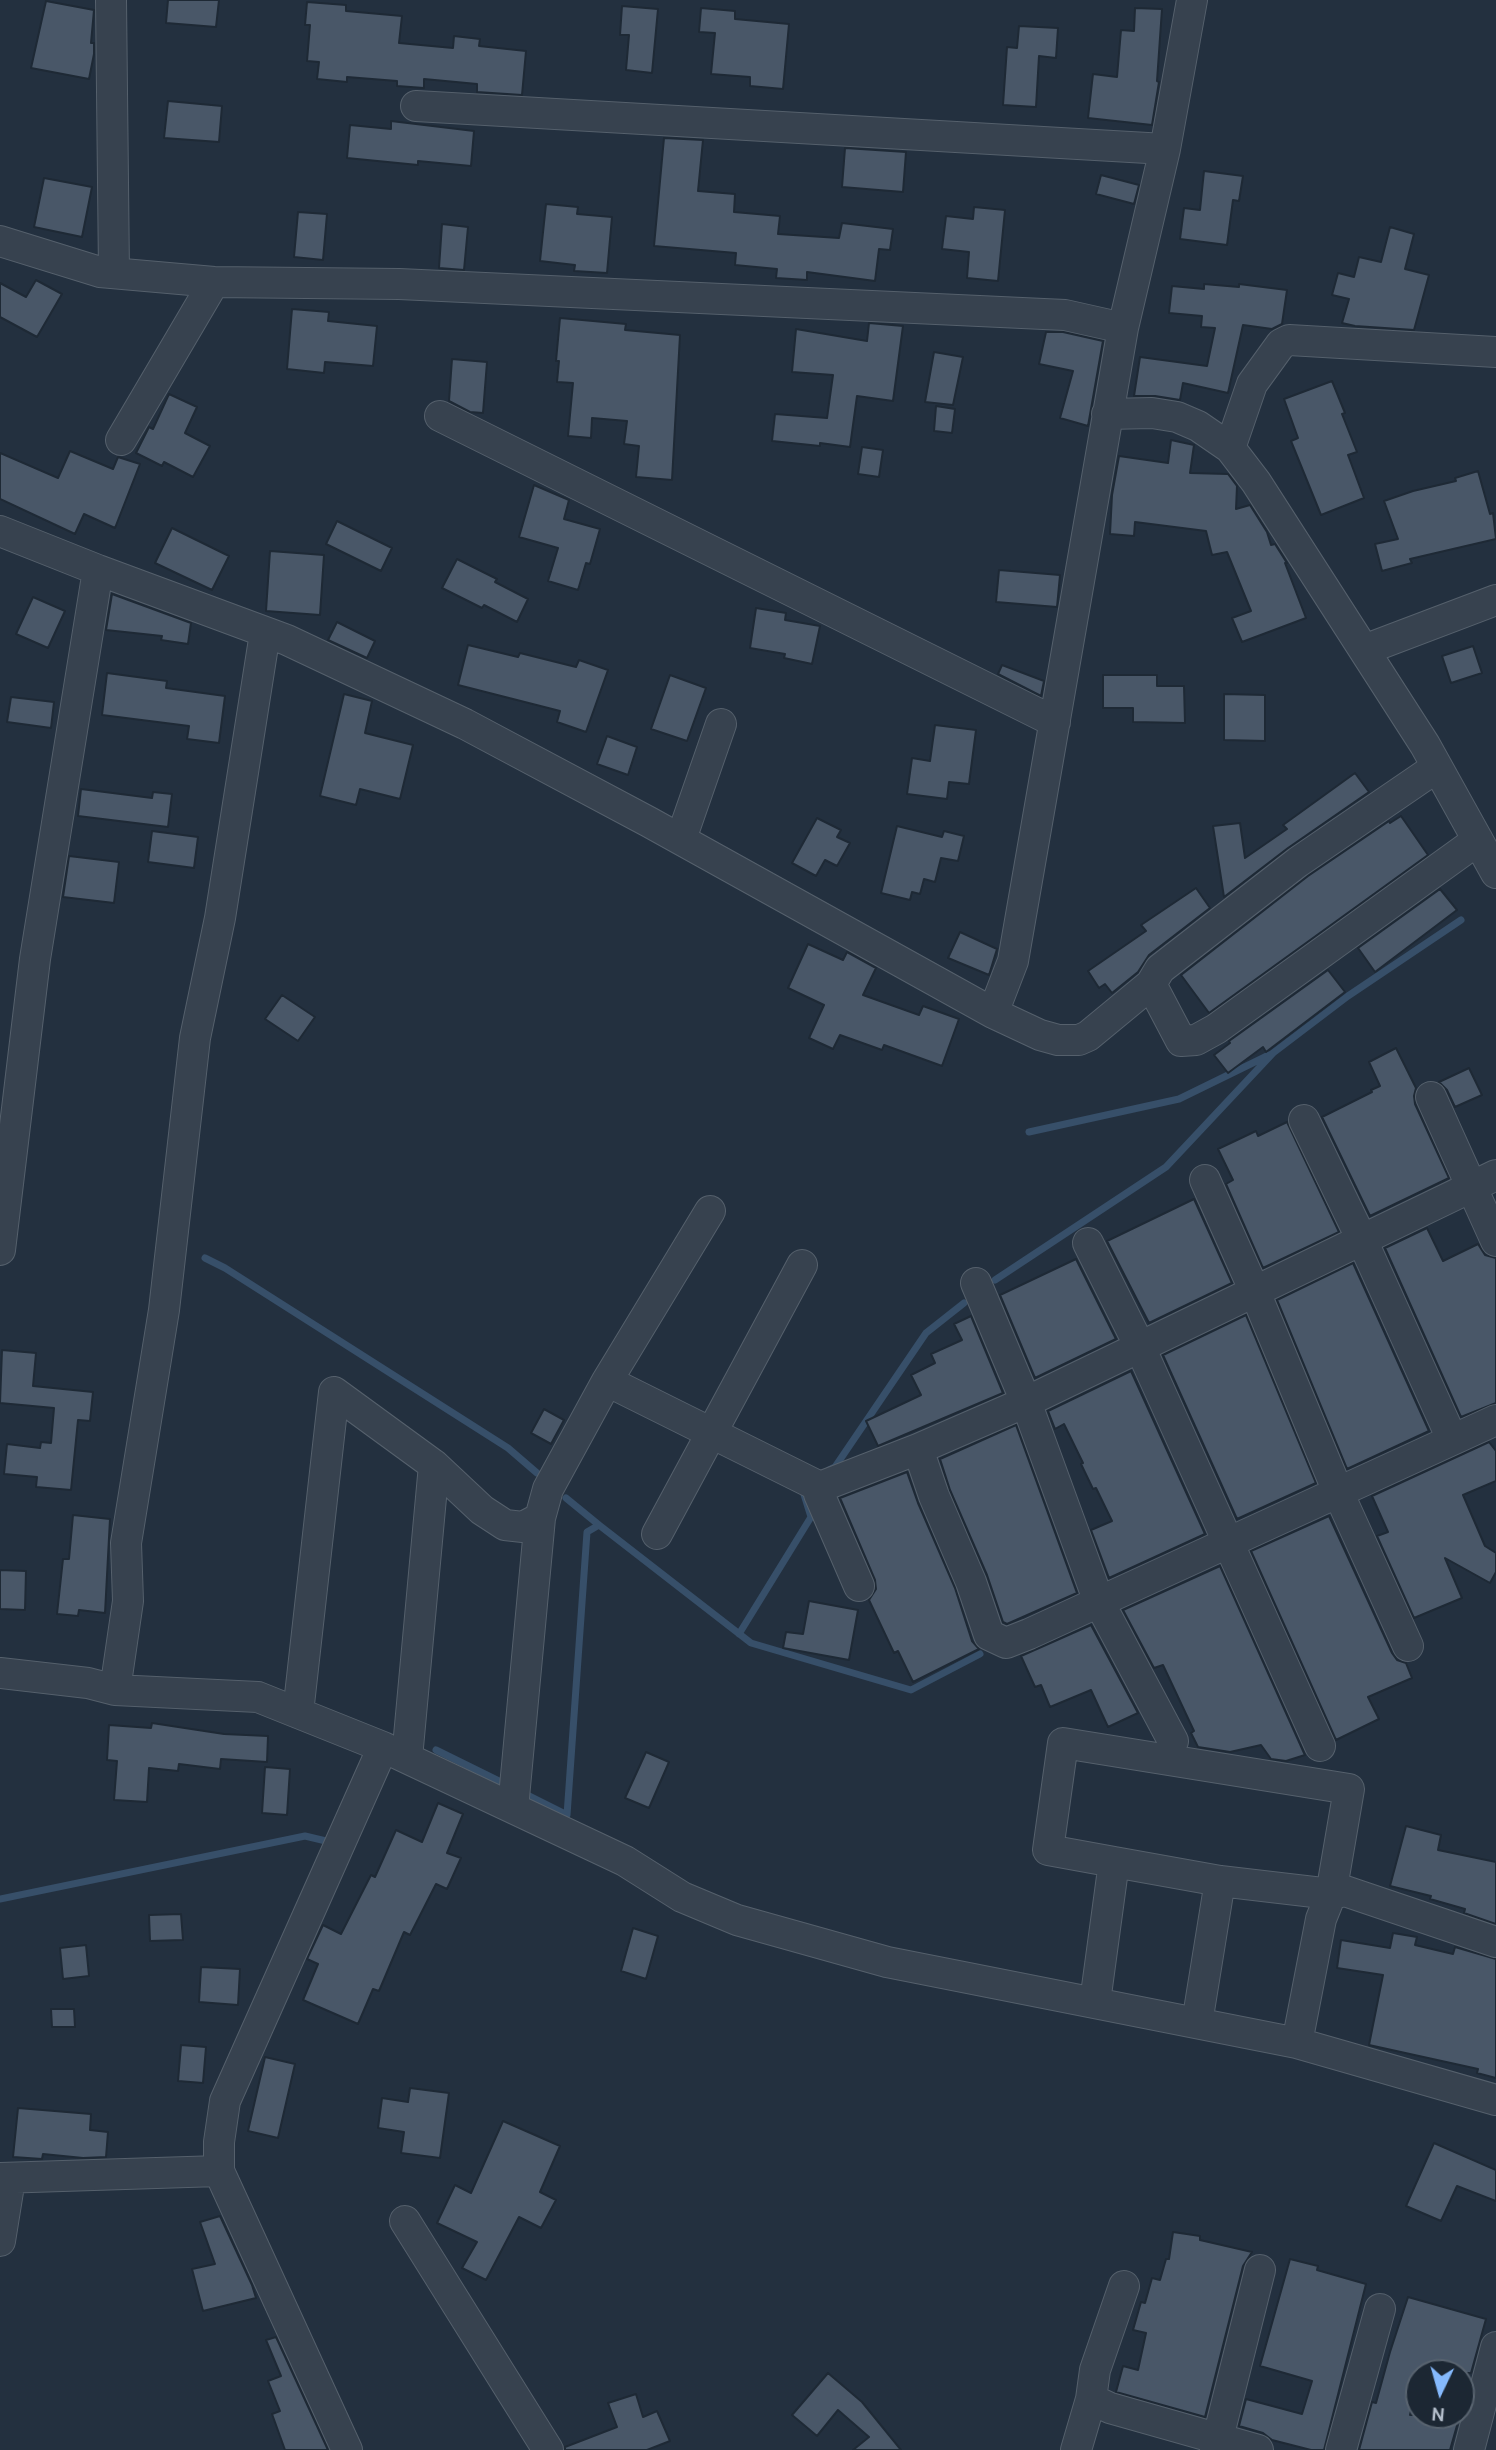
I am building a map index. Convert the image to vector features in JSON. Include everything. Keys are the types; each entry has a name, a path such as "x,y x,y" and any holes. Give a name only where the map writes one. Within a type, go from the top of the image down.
{"street":[{"path":"111,0 114,273"},
{"path":"993,1013 1013,961 1123,328 1165,149 1192,0"},
{"path":"416,106 1165,149"},
{"path":"0,241 100,272 214,282 399,284 1065,315 1123,328"},
{"path":"121,440 214,282"},
{"path":"1230,449 1252,384 1281,344 1289,340 1496,352"},
{"path":"1107,414 1152,413 1178,416 1198,426 1230,449 1256,482 1364,650 1488,851 1196,1040 1181,1041 1151,984"},
{"path":"440,416 1055,722"},
{"path":"0,531 287,640 464,724 681,839 993,1013 1040,1035 1058,1040 1079,1040 1088,1036 1151,984 1160,969 1298,862 1437,767"},
{"path":"0,1250 35,959 97,570"},
{"path":"1364,650 1496,600"},
{"path":"115,1690 128,1601 126,1543 164,1310 195,1038 220,918 265,632"},
{"path":"681,839 721,724"},
{"path":"1431,1097 1484,1181 1496,1241"},
{"path":"1304,1120 1362,1240 1452,1439"},
{"path":"1205,1180 1338,1492 1408,1646"},
{"path":"607,1381 820,1487 918,1450 1026,1402 1484,1181"},
{"path":"513,1808 540,1518 548,1489 607,1381 710,1211"},
{"path":"1088,1242 1140,1347 1320,1746"},
{"path":"657,1534 802,1265"},
{"path":"976,1283 1026,1402 1099,1602 1173,1741"},
{"path":"298,1713 334,1392 434,1465 482,1510 505,1525 523,1527 540,1518"},
{"path":"918,1450 934,1496 971,1582 989,1635 1006,1643 1496,1420"},
{"path":"347,2450 219,2171 219,2142 225,2101 395,1752 434,1465"},
{"path":"820,1487 819,1494 859,1586"},
{"path":"0,1673 88,1683 115,1690 258,1697 395,1752 625,1861 682,1897 737,1920 887,1962 1297,2043 1496,2100"},
{"path":"1297,2043 1321,1919 1331,1894 1349,1789 1063,1743 1048,1850 1220,1881 1331,1894 1345,1891 1496,1942"},
{"path":"1095,2002 1114,1862"},
{"path":"1197,2023 1220,1881"},
{"path":"0,2241 5,2178 219,2171"},
{"path":"405,2221 548,2450"},
{"path":"1217,2444 1260,2270"},
{"path":"1076,2450 1091,2399 1095,2370 1124,2286"},
{"path":"1341,2450 1381,2309"},
{"path":"1469,2450 1496,2347"},
{"path":"1091,2399 1217,2444 1258,2450"}],"building":[{"path":"168,0 219,0 216,27 166,23"},
{"path":"46,1 94,10 91,43 94,43 94,54 89,79 31,68"},
{"path":"307,2 346,5 346,11 402,16 399,43 453,48 454,36 480,39 479,46 526,51 522,95 477,92 477,84 424,79 424,88 397,86 397,81 347,77 347,82 317,79 319,62 307,61 310,25 305,25"},
{"path":"622,6 658,9 652,73 626,70 629,35 620,35"},
{"path":"701,8 735,11 735,19 789,24 783,89 750,86 750,77 711,74 715,33 699,32"},
{"path":"1135,8 1162,9 1159,82 1152,125 1088,118 1093,74 1117,77 1121,30 1134,31"},
{"path":"1019,26 1058,28 1056,58 1039,56 1036,107 1003,105 1007,47 1017,48"},
{"path":"168,101 222,106 219,142 164,138"},
{"path":"391,121 474,131 471,166 418,161 418,165 347,158 350,125 391,129"},
{"path":"664,138 703,140 698,191 735,194 734,212 780,216 778,234 839,238 842,223 893,229 890,250 879,249 875,281 807,272 807,280 776,278 777,269 735,265 736,253 654,246"},
{"path":"845,148 906,152 903,192 842,187"},
{"path":"1204,171 1243,176 1239,201 1233,200 1227,245 1180,239 1184,208 1200,210"},
{"path":"1101,175 1139,185 1134,204 1096,194"},
{"path":"44,178 92,187 82,237 34,227"},
{"path":"546,204 578,207 577,214 612,217 607,273 574,271 575,265 540,261"},
{"path":"974,207 1005,210 998,281 967,278 969,252 942,249 946,216 973,219"},
{"path":"298,212 327,214 323,260 294,257"},
{"path":"442,224 468,227 464,270 439,268"},
{"path":"1390,227 1414,234 1405,269 1429,275 1414,330 1342,323 1349,299 1332,295 1338,273 1354,277 1359,257 1381,262"},
{"path":"36,280 62,294 37,337 0,317 0,283 26,297"},
{"path":"1204,284 1239,287 1239,284 1287,290 1282,324 1272,329 1243,325 1228,393 1183,383 1180,400 1134,396 1140,357 1207,366 1215,328 1201,327 1202,316 1169,313 1172,286 1204,289"},
{"path":"292,309 329,312 328,321 377,326 373,366 325,362 324,373 287,369"},
{"path":"560,318 626,324 625,330 680,335 672,480 636,477 639,446 624,444 627,421 592,418 591,438 568,436 573,383 557,382"},
{"path":"869,323 903,326 893,401 857,396 850,447 772,441 775,414 827,418 833,375 792,372 796,329 867,341"},
{"path":"1046,332 1063,332 1103,341 1088,426 1060,418 1073,371 1039,364"},
{"path":"934,352 963,357 953,405 925,402"},
{"path":"452,359 487,362 483,413 470,412 449,401"},
{"path":"1332,381 1357,452 1348,455 1364,498 1321,515 1291,441 1298,438 1284,399"},
{"path":"169,394 197,407 185,433 210,446 193,477 164,462 162,466 136,453 149,427 153,429"},
{"path":"936,406 955,409 952,433 934,431"},
{"path":"1171,440 1194,445 1190,473 1228,474 1237,486 1236,509 1250,505 1267,532 1271,545 1275,544 1287,563 1306,618 1242,642 1232,618 1251,611 1227,552 1212,555 1206,531 1135,522 1134,536 1110,534 1112,495 1119,456 1168,463"},
{"path":"862,447 883,450 879,477 858,474"},
{"path":"70,451 113,469 118,457 140,464 115,528 84,514 75,534 0,499 0,453 58,478"},
{"path":"1478,471 1490,514 1493,513 1496,539 1410,559 1412,563 1382,571 1375,544 1398,539 1384,501 1456,481 1455,478"},
{"path":"534,485 569,500 564,519 600,529 590,564 586,563 578,590 548,581 558,548 519,537"},
{"path":"337,521 392,548 381,571 326,544"},
{"path":"172,528 229,556 212,590 155,563"},
{"path":"270,551 324,555 320,615 266,611"},
{"path":"457,559 497,579 495,582 528,599 517,622 442,588"},
{"path":"999,570 1060,575 1057,607 996,602"},
{"path":"112,594 191,623 188,644 161,640 162,636 106,630"},
{"path":"33,597 65,611 48,648 16,634"},
{"path":"756,608 786,613 785,620 820,626 812,664 784,658 785,654 750,648"},
{"path":"337,622 375,641 367,658 328,640"},
{"path":"468,645 518,657 520,653 576,667 579,660 608,670 586,732 557,722 560,711 458,685"},
{"path":"1473,646 1482,673 1451,683 1442,656"},
{"path":"1002,665 1044,681 1041,696 998,674"},
{"path":"107,673 167,681 166,688 225,696 219,743 187,739 189,726 102,715"},
{"path":"670,675 706,688 687,741 651,729"},
{"path":"1103,675 1157,675 1157,686 1184,686 1185,723 1133,722 1133,708 1103,708"},
{"path":"344,694 372,701 365,733 413,745 400,799 360,789 356,805 320,796"},
{"path":"1224,694 1265,695 1265,741 1224,740"},
{"path":"11,697 54,702 51,728 7,722"},
{"path":"935,725 976,730 969,784 949,782 947,799 907,794 912,758 930,761"},
{"path":"607,736 637,747 628,775 597,764"},
{"path":"1355,773 1369,792 1288,848 1224,897 1213,826 1240,823 1245,858 1287,829 1283,825"},
{"path":"81,789 152,798 153,792 172,794 168,827 78,816"},
{"path":"1401,816 1428,855 1209,1013 1181,975 1308,876 1389,821 1390,823"},
{"path":"817,818 841,830 837,837 850,843 837,866 825,860 816,876 792,863"},
{"path":"897,826 942,837 944,831 964,836 958,861 941,858 935,882 924,879 920,894 912,892 910,900 881,893"},
{"path":"152,831 198,837 194,868 148,862"},
{"path":"69,856 119,862 114,903 63,897"},
{"path":"1196,888 1210,908 1149,955 1138,972 1112,993 1105,984 1099,988 1088,971 1146,931 1141,925"},
{"path":"1440,889 1457,910 1375,972 1358,948"},
{"path":"960,932 997,949 989,975 948,958"},
{"path":"808,944 843,960 847,952 876,968 863,995 919,1015 923,1006 959,1019 942,1066 884,1045 882,1050 840,1035 833,1049 809,1038 824,1005 788,988"},
{"path":"1328,970 1345,992 1266,1052 1263,1047 1228,1073 1214,1055 1230,1043 1229,1041"},
{"path":"282,995 315,1017 298,1041 265,1019"},
{"path":"1396,1048 1416,1088 1415,1104 1449,1178 1370,1216 1322,1117 1380,1086 1369,1062"},
{"path":"1469,1068 1482,1095 1455,1107 1447,1090 1439,1082"},
{"path":"1287,1122 1339,1232 1263,1268 1226,1184 1233,1180 1218,1149 1256,1131 1258,1136"},
{"path":"1194,1199 1232,1283 1149,1323 1107,1241"},
{"path":"1427,1228 1443,1261 1478,1244 1485,1255 1496,1258 1496,1403 1461,1417 1385,1248"},
{"path":"1076,1259 1116,1339 1035,1378 1000,1295"},
{"path":"1353,1263 1429,1431 1347,1469 1277,1300"},
{"path":"1246,1315 1316,1483 1237,1519 1163,1355"},
{"path":"971,1316 1003,1393 878,1446 866,1421 921,1395 911,1375 935,1363 931,1354 962,1340 954,1324"},
{"path":"2,1350 36,1353 33,1386 93,1392 90,1421 78,1420 71,1490 36,1487 37,1477 4,1474 7,1444 40,1448 41,1442 51,1443 54,1408 0,1403"},
{"path":"1131,1371 1205,1534 1109,1578 1091,1530 1112,1521 1096,1488 1093,1489 1064,1424 1055,1429 1048,1411"},
{"path":"544,1409 564,1420 551,1444 531,1433"},
{"path":"1016,1425 1077,1593 1007,1624 1003,1622 940,1459"},
{"path":"1489,1442 1496,1451 1496,1481 1463,1495 1485,1546 1496,1553 1496,1572 1490,1583 1445,1558 1462,1598 1414,1618 1377,1536 1388,1532 1372,1496"},
{"path":"907,1472 955,1588 972,1641 979,1649 913,1682 898,1651 894,1653 869,1600 876,1589 875,1580 840,1498"},
{"path":"73,1515 110,1519 105,1613 79,1610 78,1616 57,1614 63,1559 69,1559"},
{"path":"1329,1516 1392,1653 1397,1660 1406,1663 1412,1678 1368,1697 1379,1719 1336,1740 1251,1551"},
{"path":"1220,1566 1305,1755 1286,1761 1271,1759 1261,1745 1230,1752 1198,1747 1191,1733 1194,1731 1163,1665 1154,1668 1123,1610"},
{"path":"0,1570 26,1571 25,1610 0,1609"},
{"path":"809,1601 858,1610 849,1660 783,1648 786,1632 803,1634"},
{"path":"1091,1625 1138,1713 1108,1727 1091,1690 1050,1707 1041,1685 1035,1687 1021,1656"},
{"path":"152,1723 224,1734 268,1736 267,1762 221,1759 220,1769 179,1764 178,1771 149,1768 147,1802 114,1800 117,1761 107,1760 109,1725 151,1728"},
{"path":"646,1752 669,1762 649,1808 625,1798"},
{"path":"265,1767 290,1769 287,1815 262,1813"},
{"path":"438,1803 463,1814 447,1853 461,1858 447,1889 436,1884 410,1935 404,1932 379,1991 373,1989 358,2024 303,2000 318,1964 307,1959 323,1925 341,1934 371,1875 375,1877 396,1830 422,1842"},
{"path":"1406,1826 1441,1835 1438,1850 1496,1862 1496,1924 1464,1913 1465,1909 1430,1899 1431,1896 1390,1886"},
{"path":"181,1914 183,1940 150,1941 149,1915"},
{"path":"633,1928 658,1936 646,1979 621,1971"},
{"path":"1393,1933 1417,1937 1415,1945 1453,1954 1455,1947 1496,1959 1496,2078 1477,2073 1478,2069 1369,2045 1383,1975 1337,1968 1341,1940 1390,1948"},
{"path":"86,1945 89,1976 63,1979 60,1948"},
{"path":"201,1967 240,1969 238,2005 199,2002"},
{"path":"51,2009 74,2009 75,2027 52,2027"},
{"path":"181,2045 206,2047 203,2083 178,2081"},
{"path":"265,2057 295,2064 278,2138 248,2131"},
{"path":"410,2088 449,2093 440,2158 401,2153 404,2132 378,2128 382,2098 408,2102"},
{"path":"18,2108 91,2114 90,2130 108,2132 106,2157 43,2154 42,2159 13,2157"},
{"path":"503,2121 560,2146 540,2192 556,2200 541,2228 519,2217 486,2280 462,2268 477,2242 437,2223 455,2185 471,2193"},
{"path":"1434,2143 1496,2170 1496,2201 1457,2186 1441,2221 1406,2206"},
{"path":"220,2216 256,2298 203,2311 192,2269 215,2264 200,2222"},
{"path":"1173,2232 1200,2236 1200,2240 1252,2252 1243,2266 1205,2417 1116,2392 1123,2366 1138,2370 1146,2333 1133,2330 1152,2278 1160,2280 1166,2259 1169,2259"},
{"path":"1290,2259 1366,2284 1324,2450 1311,2450 1272,2440 1263,2433 1239,2426 1246,2399 1302,2414 1312,2381 1260,2366"},
{"path":"1408,2297 1486,2319 1475,2359 1405,2359 1405,2429 1456,2429 1450,2450 1359,2450"},
{"path":"276,2337 328,2450 285,2450 272,2414 280,2411 268,2381 281,2376 266,2340"},
{"path":"828,2373 862,2402 901,2450 853,2450 869,2437 838,2410 817,2436 792,2415"},
{"path":"636,2394 643,2417 657,2411 670,2441 647,2450 565,2450 565,2447 617,2427 608,2403"}],"waterway":[{"path":"995,1280 1166,1167 1273,1053 1348,996 1461,920"},
{"path":"1029,1132 1179,1099 1269,1055"},
{"path":"205,1258 225,1268 508,1448 537,1473"},
{"path":"829,1470 835,1467 926,1333 964,1303"},
{"path":"739,1634 811,1517 802,1488"},
{"path":"521,1792 567,1815 587,1532 599,1525 566,1498"},
{"path":"599,1525 751,1643 911,1690 980,1654"},
{"path":"436,1750 507,1785"},
{"path":"0,1899 305,1836 326,1841"}]}
